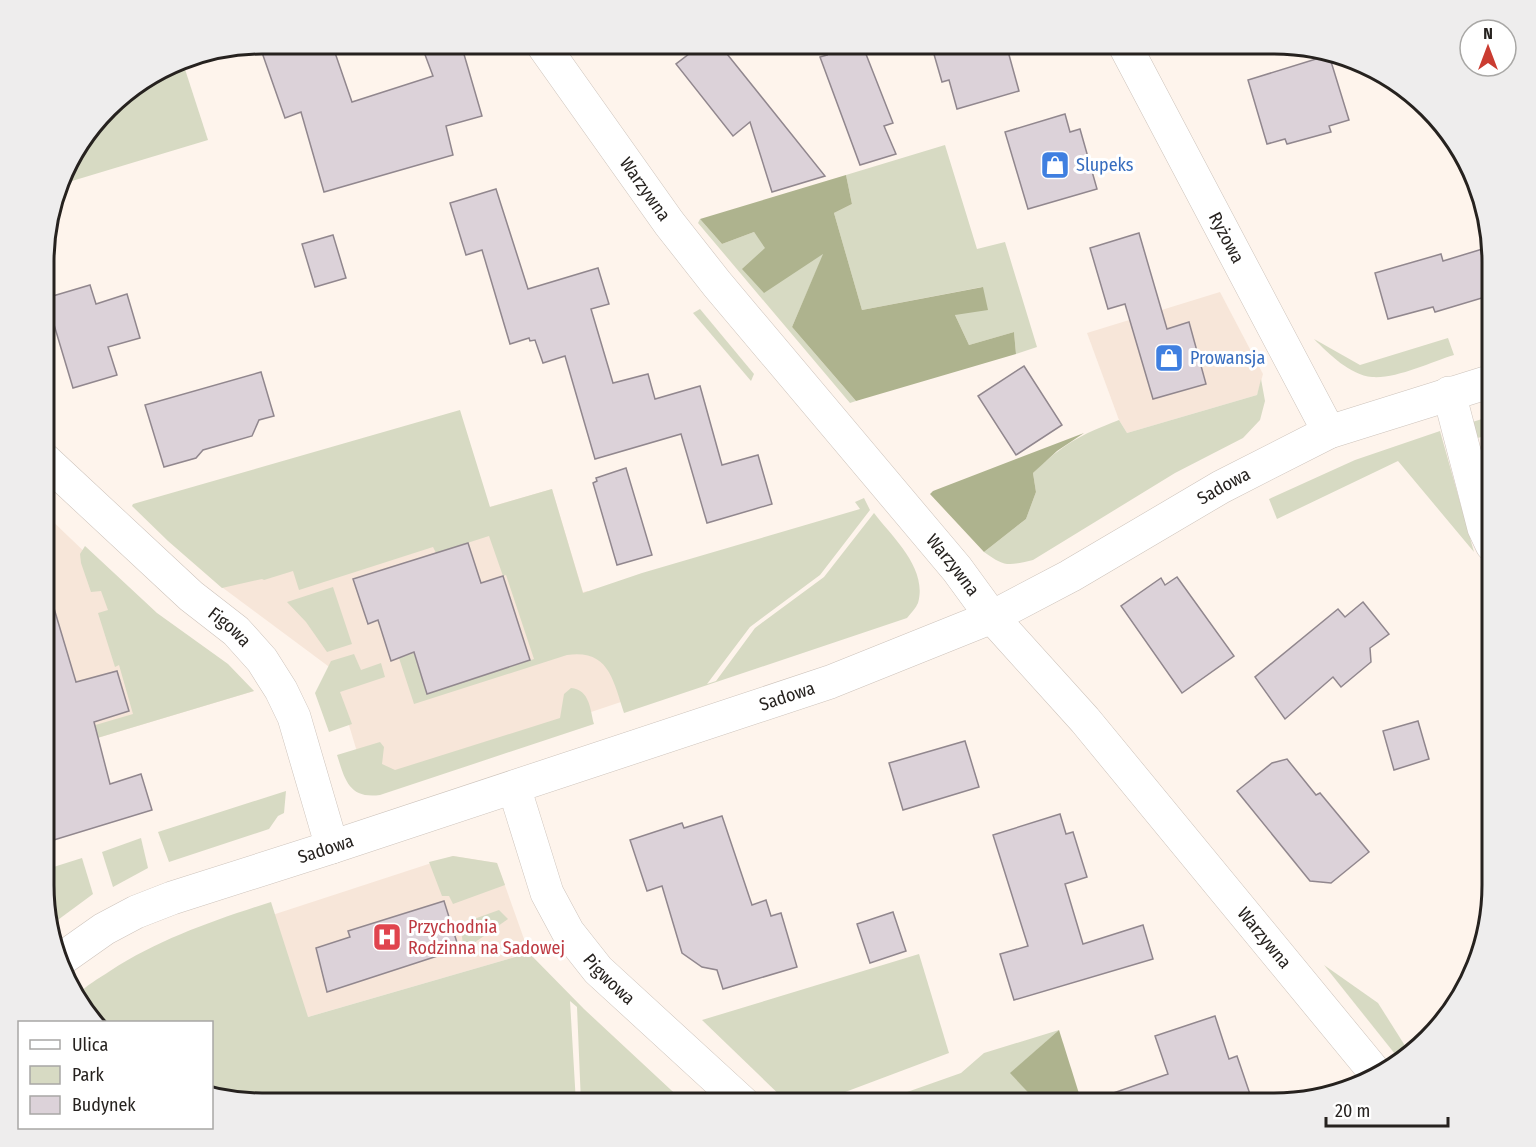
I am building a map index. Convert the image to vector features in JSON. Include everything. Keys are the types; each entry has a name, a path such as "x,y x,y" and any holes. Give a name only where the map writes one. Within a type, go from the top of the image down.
{"street":[{"name":"Warzywna","path":"549,54 669,223 717,284 957,568 992,617 1085,720 1372,1069"},
{"name":"Ryżowa","path":"1129,54 1329,432"},
{"name":"Sadowa","path":"67,955 104,929 153,905 830,682 992,617 1070,576 1221,487 1329,432 1482,384"},
{"path":"1449,393 1482,520"},
{"name":"Figowa","path":"54,468 191,596 236,631 262,660 281,690 294,717 332,847"},
{"name":"Pigwowa","path":"514,787 547,893 568,932 598,970 732,1093"}],"shaded area":[{"path":"1220,292 1263,374 1257,395 1127,433 1119,420 1087,333"},
{"path":"552,489 583,592 588,591 624,701 388,780 361,765 332,669 219,585"},
{"path":"54,523 143,608 254,691 54,751"},
{"name":"Przychodnia Rodzinna na Sadowej","path":"453,856 497,863 529,953 256,1032 254,921"}],"green space":[{"path":"185,69 208,140 70,182 89,146 125,106 146,89"},
{"path":"945,145 977,249 1005,242 1037,347 1016,354 1014,332 969,345 955,315 982,287 862,310 834,213 852,204 846,175"},
{"path":"846,175 852,204 834,213 862,310 983,287 988,310 955,315 969,345 1014,332 1016,354 856,401 792,327 823,254 764,293 742,269 765,248 754,232 722,244 700,219"},
{"path":"700,219 722,244 754,232 766,248 824,253 792,327 856,401 850,403 698,223"},
{"path":"700,309 754,374 751,381 693,313"},
{"path":"1448,338 1454,355 1402,373 1381,377 1364,375 1348,368 1314,339 1360,365"},
{"path":"1261,379 1265,401 1260,420 1243,438 1175,473 1033,560 1007,564 984,552 1026,519 1036,492 1033,473 1073,441 1119,420 1127,433 1257,395"},
{"path":"460,410 490,507 552,489 583,593 642,573 860,509 855,502 864,498 870,510 820,575 750,627 707,684 716,681 755,628 824,577 874,513 913,565 920,590 918,603 907,618 624,713 607,669 601,662 581,654 567,655 414,704 399,658 414,653 427,694 534,659 506,575 503,576 489,536 436,553 433,547 299,590 293,571 264,580 222,588 132,506"},
{"path":"1482,419 1482,437 1474,439 1469,423"},
{"path":"1440,431 1474,552 1398,461 1277,519 1269,499 1355,460"},
{"path":"1084,433 1057,451 1033,473 1036,492 1026,519 984,552 930,494 933,491"},
{"path":"85,546 157,613 228,664 254,691 54,751 54,737 133,714 119,665 115,667 98,613 108,610 101,591 91,592 80,554"},
{"path":"333,587 352,644 327,652 306,622 287,602"},
{"path":"354,654 361,670 381,663 385,677 340,692 352,724 329,732 315,693 331,661"},
{"path":"571,688 586,696 594,724 380,795 361,794 355,791 346,780 337,755 380,742 384,747 382,764 395,770 560,718 564,694"},
{"path":"286,791 284,813 278,816 269,829 169,862 158,832"},
{"path":"141,838 148,868 113,887 102,852"},
{"path":"453,856 497,863 505,885 453,904 449,896 442,896 429,862"},
{"path":"82,858 93,894 57,920 54,899 54,867"},
{"path":"271,902 308,1017 529,953 584,1009 674,1093 581,1093 577,1007 570,1001 575,1093 248,1093 213,1087 213,1021 105,1021 83,990 148,949 208,923"},
{"path":"499,910 508,919 464,950 460,924"},
{"path":"919,954 949,1053 843,1093 778,1093 702,1020"},
{"path":"1324,965 1378,1003 1405,1046 1395,1054"},
{"path":"1059,1030 1011,1073 1029,1093 904,1093 961,1073 984,1053"},
{"path":"1059,1030 1079,1093 1029,1093 1010,1073"}],"building":[{"path":"263,54 335,54 352,102 433,76 425,54 464,54 482,116 446,126 453,155 324,192 301,112 285,118"},
{"path":"689,54 727,54 825,176 772,192 750,122 733,136 676,64"},
{"path":"866,54 893,123 884,126 896,154 860,165 820,57"},
{"path":"934,54 1009,54 1019,91 957,109 949,80 942,82"},
{"path":"1317,59 1331,62 1349,120 1329,126 1331,132 1287,144 1285,139 1267,144 1248,80"},
{"path":"1065,114 1070,132 1080,129 1097,189 1028,209 1005,132"},
{"path":"496,189 528,289 598,268 609,304 591,309 613,383 648,374 655,399 700,386 722,465 758,455 772,504 707,523 681,434 595,459 565,356 543,363 535,340 530,341 529,338 510,344 482,250 466,255 450,203"},
{"path":"1139,233 1167,329 1189,322 1206,384 1153,399 1125,304 1108,309 1090,248"},
{"path":"333,235 346,278 315,287 302,244"},
{"path":"1482,249 1482,298 1435,312 1433,307 1388,319 1375,273 1441,254 1443,261"},
{"path":"90,285 96,304 127,294 140,338 108,347 117,375 73,388 54,325 54,296"},
{"path":"1024,366 1062,425 1016,455 978,396"},
{"path":"261,372 274,416 259,420 252,436 203,450 196,458 164,467 145,405"},
{"path":"626,468 652,555 617,565 593,483 597,481 596,478"},
{"path":"468,543 481,583 503,576 530,660 427,694 414,652 391,661 378,620 368,624 353,579"},
{"path":"1177,577 1234,656 1182,693 1121,606 1161,578 1165,585"},
{"path":"1363,602 1389,634 1370,648 1371,662 1341,687 1333,677 1285,719 1255,677 1338,609 1345,617"},
{"path":"54,608 76,682 117,671 129,711 94,722 110,784 141,774 152,810 54,840"},
{"path":"1418,721 1429,759 1394,770 1383,731"},
{"path":"965,741 979,787 903,810 889,763"},
{"path":"1287,759 1316,795 1320,793 1369,852 1331,883 1310,881 1237,791 1272,763"},
{"path":"1060,814 1066,834 1073,832 1087,877 1065,884 1083,944 1143,925 1153,959 1014,1000 1000,954 1028,946 993,835"},
{"path":"722,816 752,905 766,900 771,916 781,913 797,967 723,989 717,970 702,967 682,953 662,886 647,891 630,840 682,823 684,828"},
{"path":"444,901 459,949 327,992 316,948 350,937 348,931"},
{"path":"893,912 906,951 870,963 857,924"},
{"path":"1215,1016 1229,1059 1237,1056 1250,1093 1113,1093 1168,1074 1155,1036"}],"place":[{"name":"Slupeks","path":"1055,165"},
{"name":"Prowansja","path":"1169,358"},
{"name":"Przychodnia Rodzinna na Sadowej","path":"387,937"}]}
